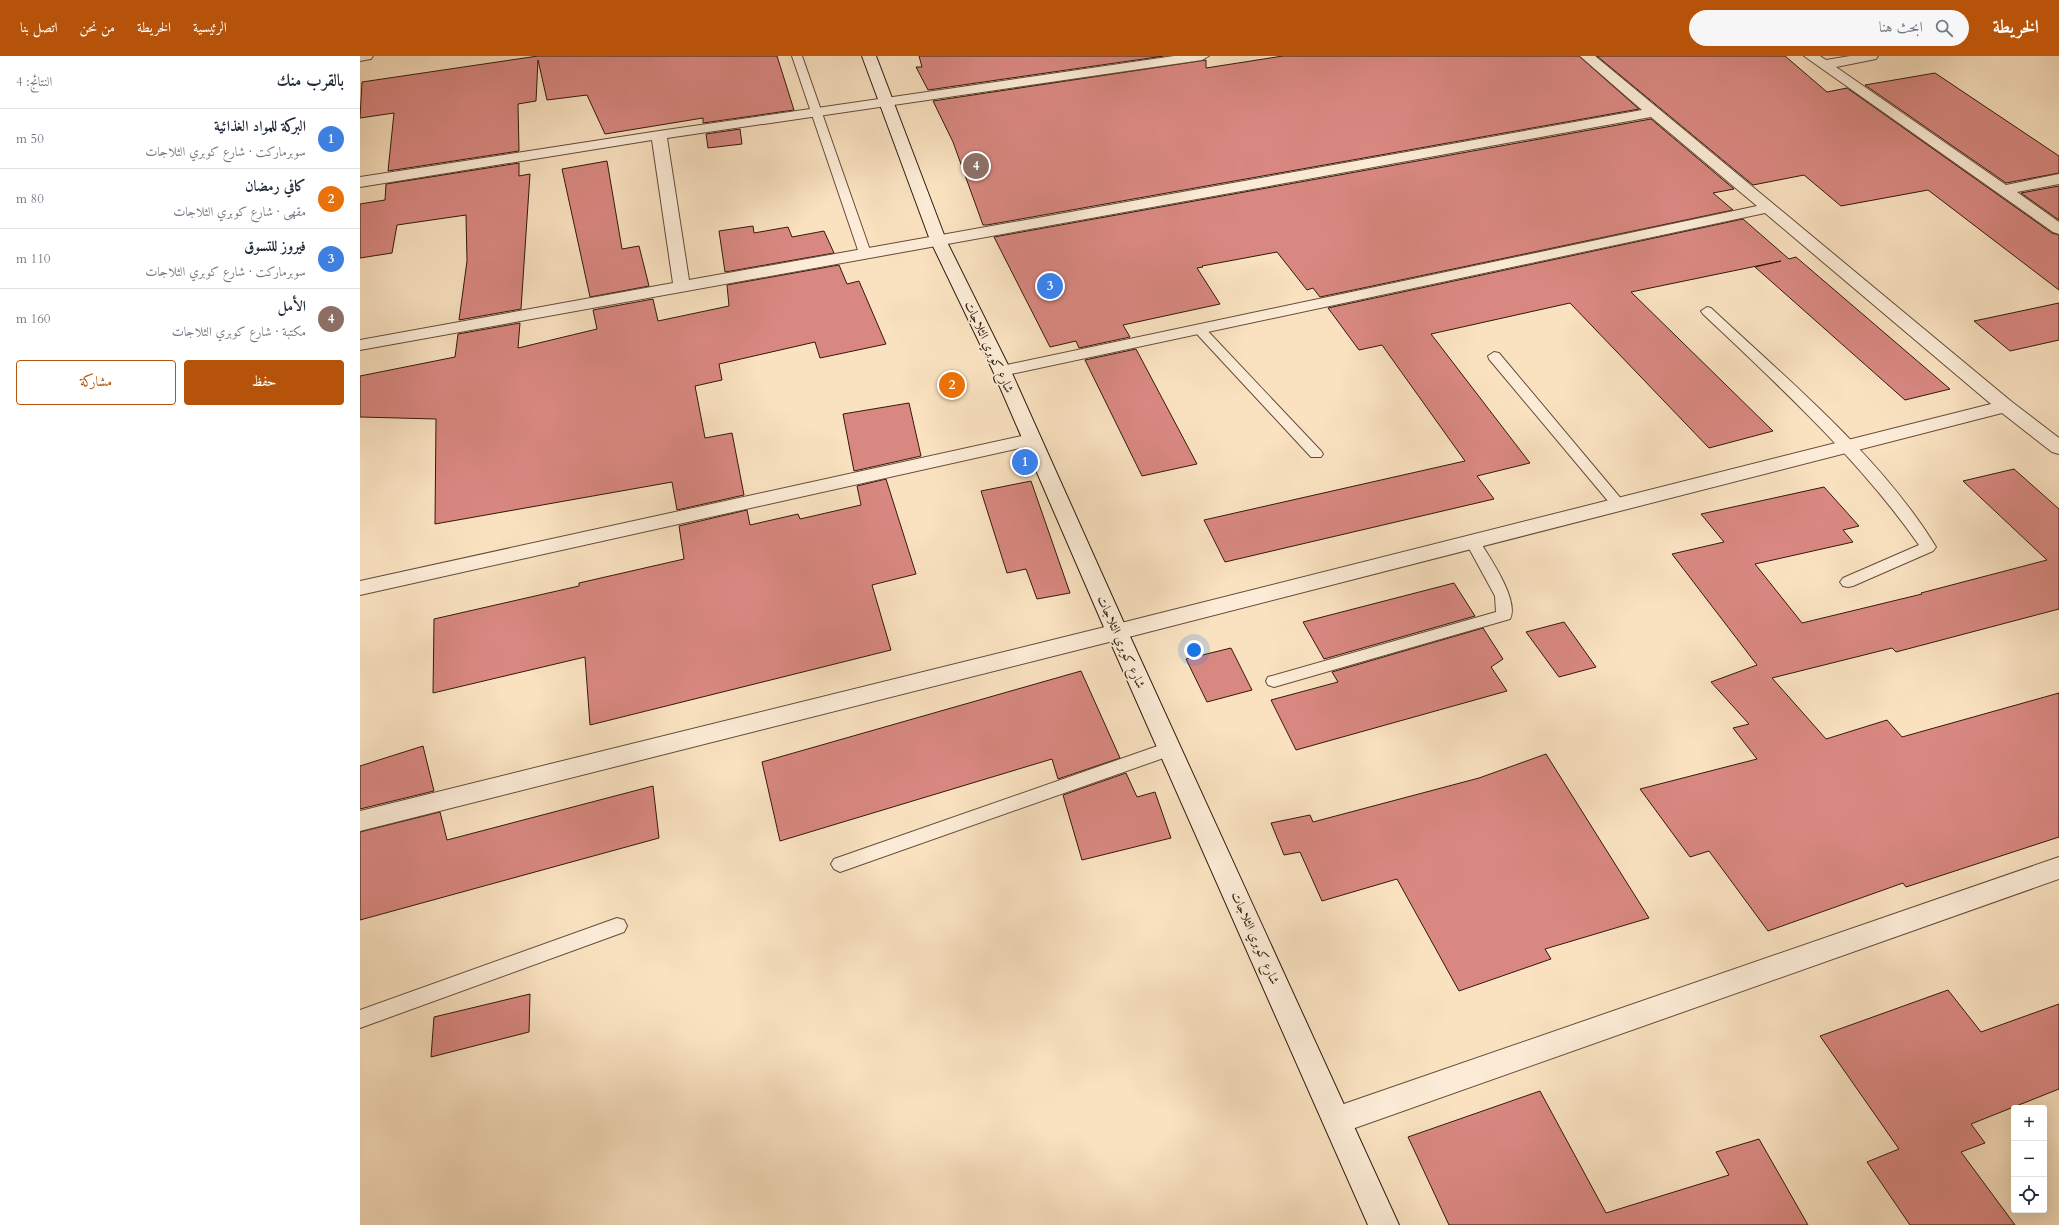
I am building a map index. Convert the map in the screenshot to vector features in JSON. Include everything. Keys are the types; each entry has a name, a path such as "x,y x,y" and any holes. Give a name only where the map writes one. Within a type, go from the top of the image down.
{"street":[{"path":"360,57 366,56"},
{"name":"شارع كوبري الثلاجات","path":"869,56 885,104 938,240 1002,371 1116,632 1338,1120 1384,1225"},
{"path":"360,182 659,135 885,104 1202,56"},
{"path":"1587,56 1770,208 2004,406 2059,448"},
{"path":"1818,60 1871,56"},
{"path":"1818,60 2059,229"},
{"path":"360,345 1653,112"},
{"path":"659,135 682,287"},
{"path":"2005,190 2059,179"},
{"path":"1002,371 1770,208"},
{"path":"360,821 1116,632 2004,406"},
{"path":"360,588 1032,440"},
{"path":"1338,1120 2059,868"}],"lane":[{"path":"797,56 865,253"},
{"path":"1707,311 1848,446 1908,516 1928,548 1848,582"},
{"path":"1199,329 1316,454"},
{"path":"1494,356 1618,504"},
{"path":"1274,681 1504,615 1503,596 1472,541"},
{"path":"840,864 1170,749"},
{"path":"360,1019 617,926"}],"building":[{"path":"538,56 777,56 794,110 703,123 703,118 605,134 587,95 547,100 538,60 536,101 518,104 519,151 388,171 394,113 360,118 362,82"},
{"path":"919,56 1164,56 928,90 916,67 922,67"},
{"path":"1283,56 1579,56 1639,109 983,225 953,142 933,101 1206,60 1206,68"},
{"path":"1597,56 1785,56 1827,92 1847,88 2052,233 2059,235 2059,290 1928,190 1841,206 1804,175 1753,185"},
{"path":"1935,73 2059,156 2059,173 2006,183 1865,85"},
{"path":"1651,119 1734,189 1713,193 1733,210 1320,297 1313,288 1307,290 1277,252 1202,266 1203,267 1197,268 1220,304 1123,325 1130,337 1079,348 1076,341 1050,347 994,237"},
{"path":"740,129 742,144 708,148 706,134"},
{"path":"607,161 622,249 639,246 649,286 590,297 562,169"},
{"path":"519,163 519,176 530,174 521,309 459,320 467,261 466,215 397,225 392,253 360,258 360,204 385,200 386,184"},
{"path":"2059,186 2059,220 2021,193"},
{"path":"1743,219 1789,259 1796,257 1950,389 1905,400 1755,267 1781,261 1631,292 1773,431 1709,448 1570,303 1431,334 1530,463 1477,476 1494,499 1225,562 1204,520 1465,461 1382,345 1359,350 1328,308"},
{"path":"753,226 754,233 788,227 792,237 824,231 834,253 725,272 719,231"},
{"path":"839,265 847,284 859,281 886,344 820,358 815,342 719,364 722,380 695,386 705,438 732,433 744,495 677,510 672,482 435,524 436,419 360,417 360,376 455,357 458,334 520,323 518,348 597,329 593,310 653,299 658,321 729,306 727,285"},
{"path":"2059,303 2059,340 2010,351 1974,321"},
{"path":"1136,349 1197,464 1142,476 1085,360"},
{"path":"909,403 921,456 854,471 843,414"},
{"path":"2014,469 2059,509 2059,609 1896,652 1892,648 1772,678 1826,739 1887,720 1902,737 2059,693 2059,837 1906,887 1903,883 1768,931 1709,851 1690,857 1640,789 1757,759 1733,728 1749,724 1711,682 1757,665 1672,554 1724,542 1701,514 1824,487 1859,526 1843,530 1853,542 1755,564 1802,623 1922,594 1921,593 2047,560 1963,481"},
{"path":"886,479 916,574 872,585 891,650 590,725 585,657 433,693 434,619 579,586 579,583 684,559 679,526 747,510 750,525 798,514 800,519 861,505 857,486"},
{"path":"1031,481 1070,593 1037,599 1026,569 1007,573 981,491"},
{"path":"1454,583 1475,616 1324,659 1303,622"},
{"path":"1564,622 1596,667 1559,677 1526,632"},
{"path":"1483,628 1503,659 1491,667 1507,691 1296,750 1271,700 1338,682 1332,672"},
{"path":"1231,648 1252,690 1207,702 1186,659"},
{"path":"1081,671 1120,758 1058,779 1052,759 780,841 762,762"},
{"path":"423,746 434,791 360,809 360,766"},
{"path":"1546,754 1649,918 1545,949 1551,959 1459,991 1397,879 1322,901 1300,852 1284,855 1271,823 1310,815 1313,822 1479,778"},
{"path":"1126,773 1137,797 1155,792 1171,838 1082,860 1063,795"},
{"path":"653,786 659,838 360,920 360,832 440,812 447,840"},
{"path":"1948,990 1981,1032 2059,1004 2059,1089 2019,1105 2011,1105 2011,1108 1971,1124 1985,1143 1961,1152 2015,1225 1910,1225 1867,1162 1899,1149 1820,1036"},
{"path":"530,994 529,1032 431,1057 434,1017"},
{"path":"1540,1091 1606,1213 1729,1175 1716,1152 1759,1139 1808,1225 1449,1225 1408,1137"}],"place":[{"name":"الأمل","path":"976,166"},
{"name":"فيروز للتسوق","path":"1050,286"},
{"name":"كافي رمضان","path":"952,385"},
{"name":"البركة للمواد الغذائية","path":"1025,462"}]}
